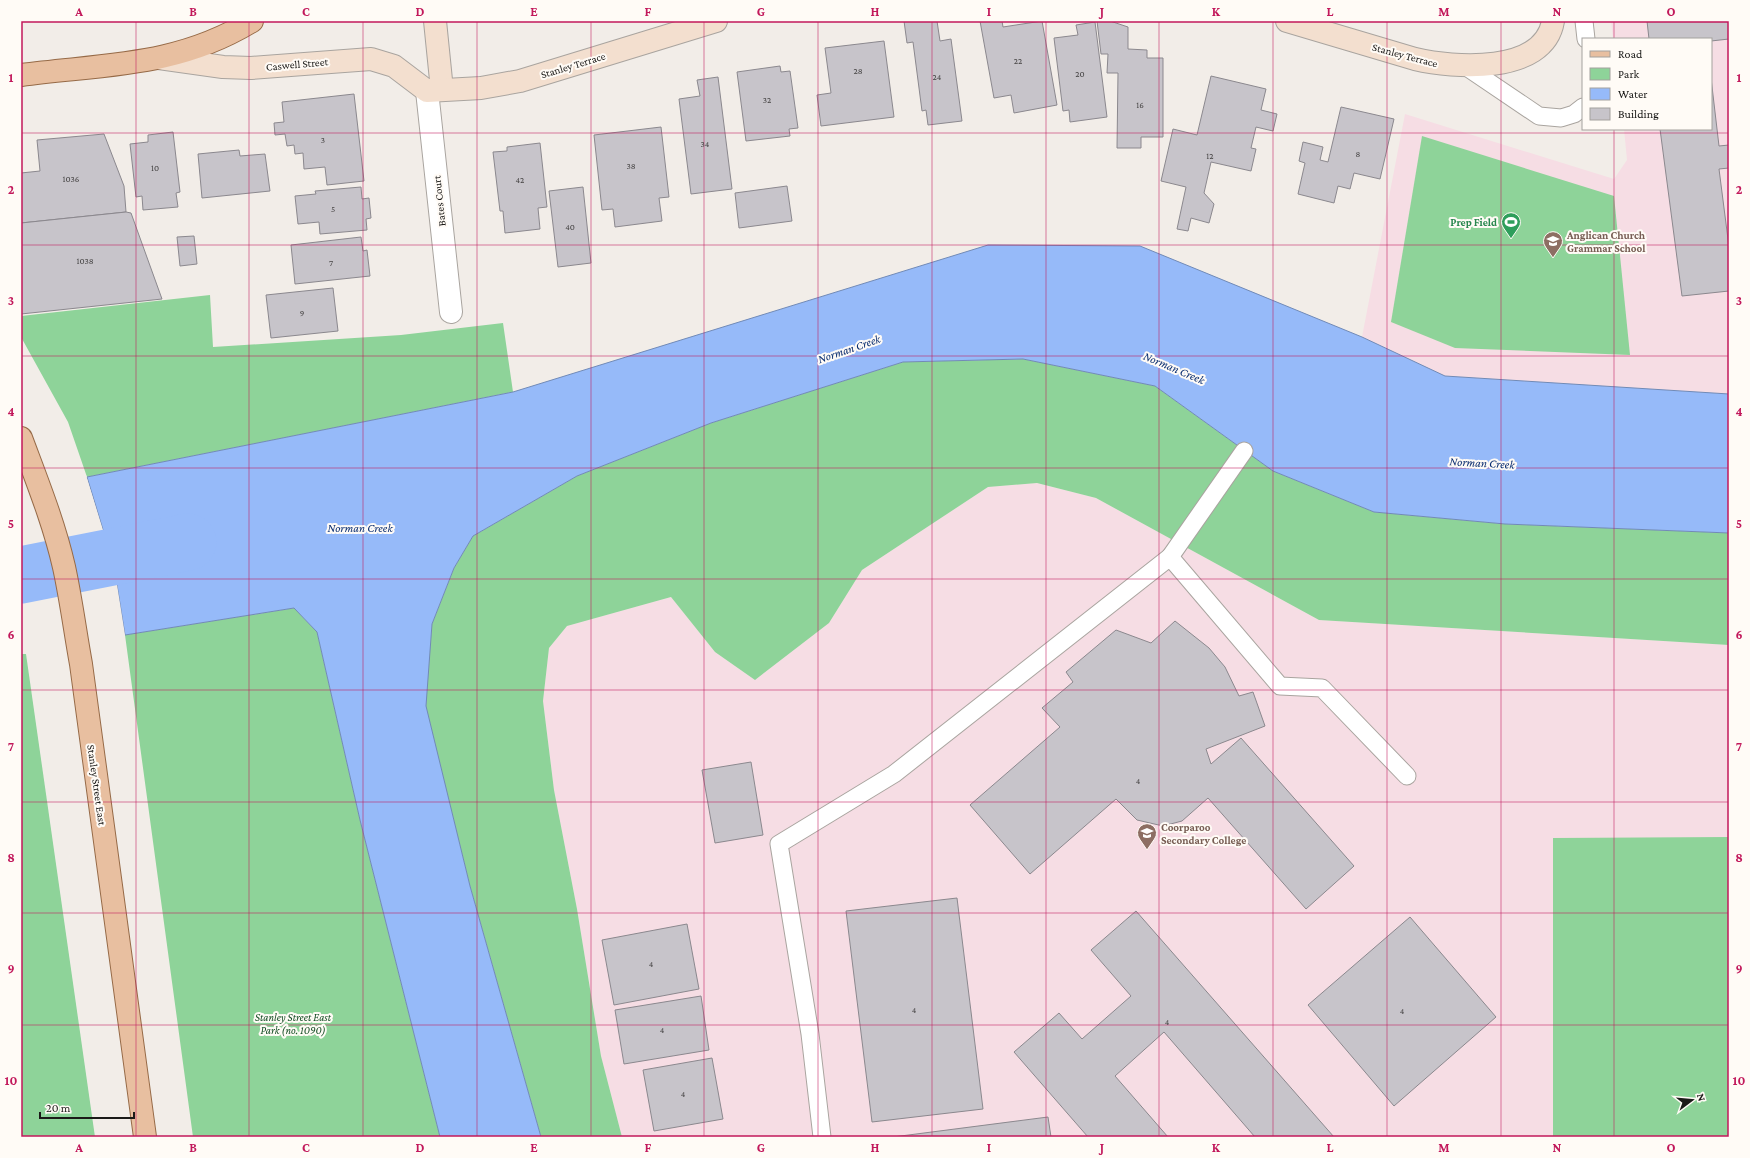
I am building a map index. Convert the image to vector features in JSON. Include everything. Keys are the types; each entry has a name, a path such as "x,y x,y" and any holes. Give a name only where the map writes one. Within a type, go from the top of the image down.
{"main road":[{"name":"Caswell Street","path":"21,75 130,64 159,58 212,42 252,21"},
{"name":"Stanley Street East","path":"21,438 42,493 56,536 69,592 145,1137"}],"street":[{"path":"434,90 435,21"},
{"name":"Stanley Terrace","path":"434,90 481,88 506,85 716,21"},
{"name":"Stanley Terrace","path":"1287,21 1415,59 1435,64 1465,66 1517,58 1535,49 1544,41 1553,21"},
{"name":"Caswell Street","path":"159,58 236,68 352,59 377,60 398,68 434,90"},
{"name":"Bates Court","path":"434,90 451,312"}],"lane":[{"path":"1584,21 1586,38"},
{"path":"1465,66 1539,116 1561,118 1574,114 1582,108"},
{"path":"822,1137 810,1034 779,844 894,774 1170,557 1244,451"},
{"path":"1170,557 1280,686 1322,688 1407,776"}],"shaded area":[{"name":"Anglican Church Grammar School","path":"1611,21 1729,21 1729,394 1445,376 1362,337 1405,114 1614,179 1627,160 1624,130 1712,130 1712,38 1613,38"},
{"name":"Coorparoo Secondary College","path":"1037,483 1096,498 1319,620 1729,645 1729,1137 622,1137 601,1056 577,909 554,790 543,701 549,648 567,626 671,597 715,652 755,680 829,623 862,570 988,487"}],"green space":[{"name":"Prep Field","path":"1422,136 1614,196 1630,355 1455,348 1391,322"},
{"path":"210,295 213,347 401,335 503,323 513,392 87,477 68,422 21,337 21,316"},
{"path":"1023,359 1155,386 1273,471 1374,512 1505,524 1729,533 1729,645 1319,620 1096,498 1037,483 988,487 862,570 829,623 755,680 715,652 671,597 567,626 549,648 543,701 554,790 577,909 601,1056 622,1137 541,1137 470,886 425,706 432,624 454,568 473,536 577,476 711,423 903,362"},
{"name":"Stanley Street East Park (no. 1090)","path":"294,608 317,632 360,820 440,1137 193,1137 125,635"},
{"path":"21,654 26,654 95,1137 21,1137"},
{"path":"1729,837 1729,1137 1553,1137 1553,838"}],"water":[{"name":"Norman Creek","path":"988,245 1140,246 1362,337 1445,376 1729,394 1729,533 1505,524 1374,512 1273,471 1155,386 1023,359 903,362 711,423 577,476 473,536 454,568 432,624 426,706 470,886 541,1137 440,1137 360,820 317,632 294,608 125,635 114,566 87,477 513,392"}],"pier":[{"path":"86,475 114,566 125,635 123,635 112,566 85,477"}],"building":[{"path":"904,21 937,21 940,41 951,39 962,121 928,125 926,110 922,111 913,42 907,43"},
{"path":"980,21 1002,21 1003,27 1042,21 1057,105 1014,113 1011,95 994,98"},
{"path":"1097,21 1110,21 1128,27 1128,49 1147,50 1147,58 1163,58 1163,137 1141,137 1141,148 1117,148 1118,73 1107,73 1108,54 1101,54"},
{"path":"1647,21 1729,21 1729,39 1712,41 1712,38 1649,38"},
{"path":"1095,22 1107,117 1070,122 1069,110 1063,111 1054,38 1078,35 1076,25"},
{"path":"884,41 894,117 821,126 817,95 831,93 825,48"},
{"path":"780,66 781,72 790,71 798,128 789,129 790,136 746,141 737,72"},
{"path":"1211,76 1266,89 1261,110 1277,114 1273,131 1256,127 1251,148 1256,149 1251,171 1211,162 1204,193 1214,204 1209,223 1191,218 1188,231 1177,229 1186,187 1161,181 1173,129 1197,135"},
{"path":"718,77 732,189 691,194 679,99 700,96 697,80"},
{"path":"1712,86 1719,146 1729,145 1729,168 1719,169 1729,247 1729,291 1682,296 1660,130 1712,130"},
{"path":"354,94 364,181 327,185 325,167 304,169 303,153 295,154 294,145 287,146 285,134 275,135 274,123 284,122 282,102"},
{"path":"1341,107 1394,119 1380,179 1354,173 1350,189 1338,186 1334,203 1298,194 1305,163 1299,161 1303,142 1323,147 1320,160 1328,162"},
{"path":"661,127 669,197 659,198 662,221 615,227 613,209 602,210 594,135"},
{"path":"173,132 180,192 176,193 178,207 143,210 142,196 136,197 130,144 148,142 148,135"},
{"path":"104,134 124,186 126,212 21,223 21,173 40,171 37,140"},
{"path":"540,143 547,207 538,208 540,229 505,233 503,211 500,211 493,152 507,151 507,147"},
{"path":"239,150 240,156 265,154 270,191 202,198 198,154"},
{"path":"787,186 792,221 739,228 735,193"},
{"path":"361,187 362,199 369,198 371,218 366,219 367,230 320,234 319,222 298,224 295,196 316,194 315,191"},
{"path":"583,187 591,263 558,267 549,191"},
{"path":"126,212 131,213 162,299 21,314 21,223"},
{"path":"194,236 197,264 180,266 177,237"},
{"path":"361,237 363,251 367,250 370,276 295,284 291,245"},
{"path":"333,288 338,331 271,338 266,295"},
{"path":"1175,621 1209,648 1225,667 1239,696 1253,692 1265,726 1206,749 1211,764 1241,738 1354,866 1306,909 1208,798 1182,821 1163,826 1137,820 1116,799 1030,874 970,805 1060,727 1042,708 1073,682 1066,672 1116,630 1151,643"},
{"path":"751,762 763,835 715,843 702,770"},
{"path":"957,898 983,1109 872,1122 846,911"},
{"path":"1136,911 1334,1137 1255,1137 1164,1032 1115,1076 1168,1137 1088,1137 1014,1052 1059,1013 1082,1039 1131,996 1091,950"},
{"path":"1410,917 1496,1017 1394,1106 1308,1005"},
{"path":"687,924 699,989 614,1005 602,940"},
{"path":"701,996 709,1050 624,1064 615,1010"},
{"path":"712,1058 723,1119 654,1131 643,1070"},
{"path":"1048,1117 1051,1137 893,1137"}],"waterway":[{"name":"Norman Creek","path":"21,575 188,542"}],"place":[{"name":"Prep Field","path":"1511,239"},
{"name":"Anglican Church Grammar School","path":"1553,258"},
{"name":"Coorparoo Secondary College","path":"1147,850"}]}
